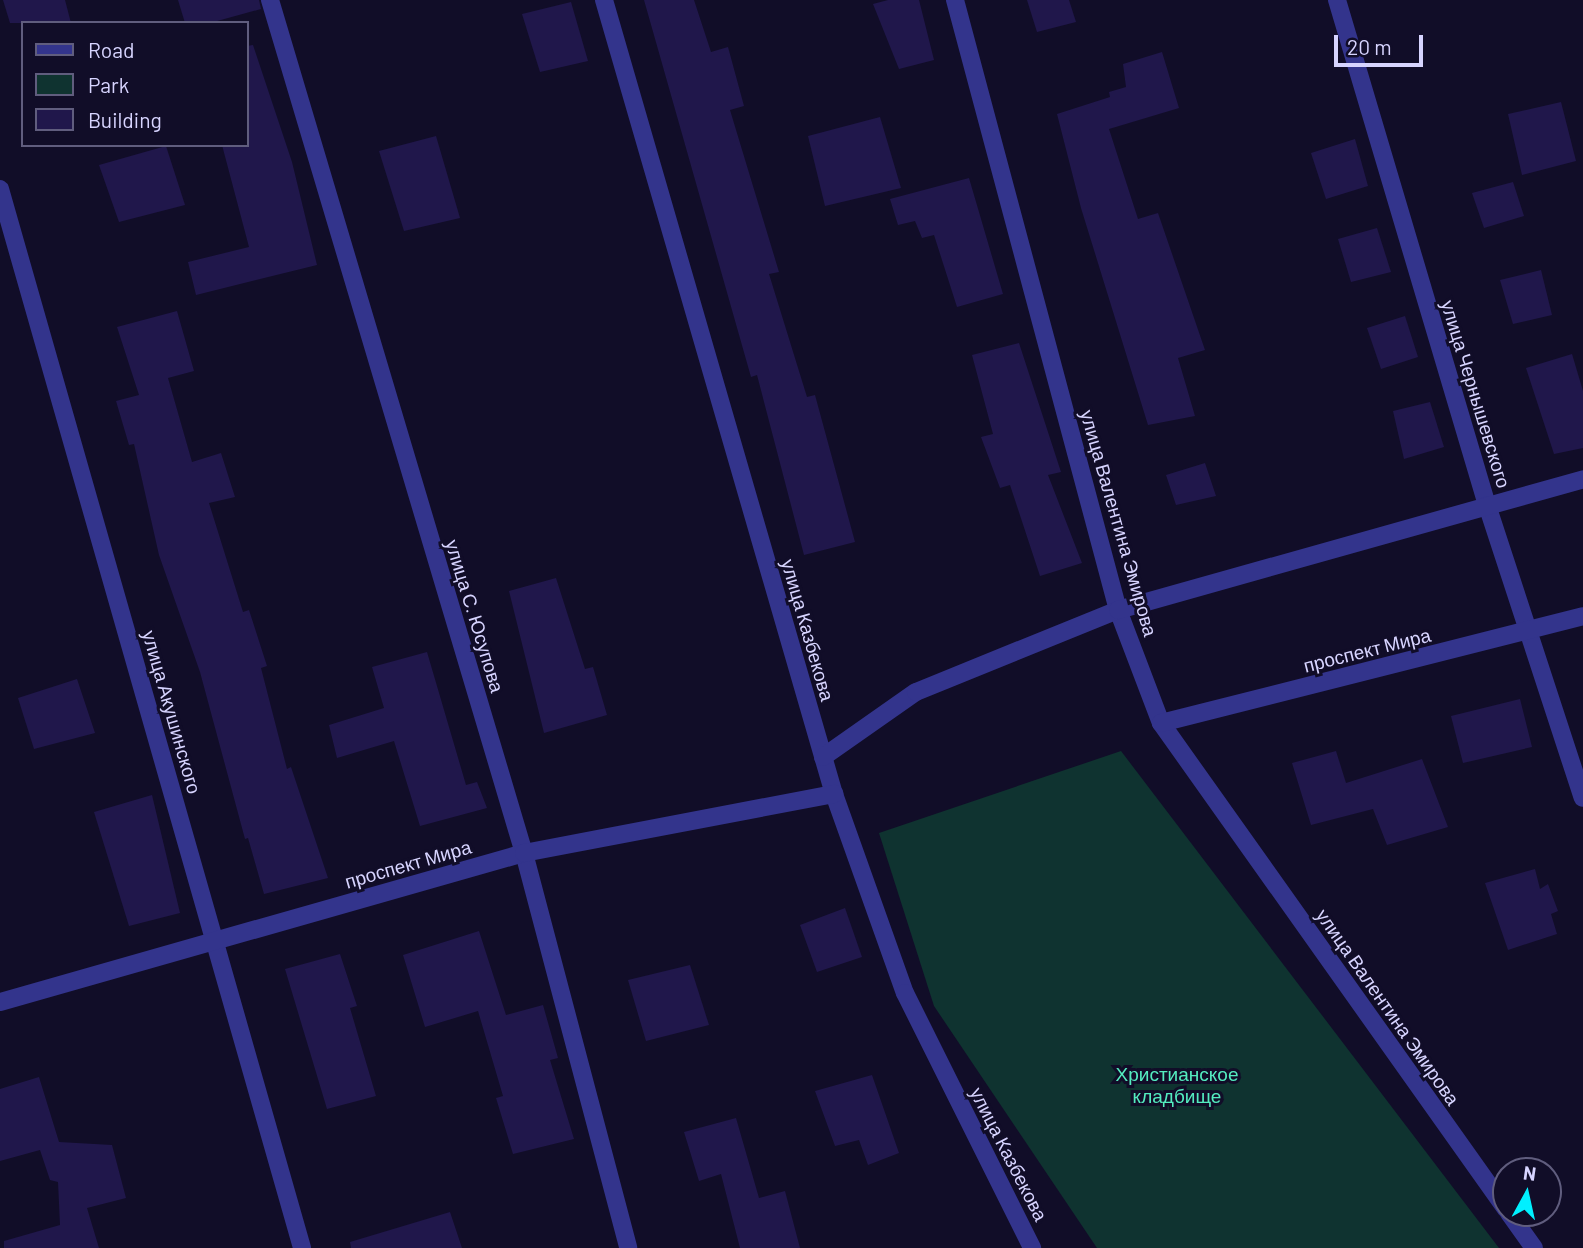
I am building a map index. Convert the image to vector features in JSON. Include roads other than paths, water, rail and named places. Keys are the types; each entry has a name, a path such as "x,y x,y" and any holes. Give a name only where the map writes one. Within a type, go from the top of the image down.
{"street":[{"name":"улица С. Юсупова","path":"270,0 524,853 628,1248"},
{"name":"улица Казбекова","path":"604,0 834,794 905,993 1032,1248"},
{"name":"улица Валентина Эмирова","path":"955,0 1118,610 1161,723 1492,1188"},
{"name":"улица Чернышевского","path":"1337,0 1487,505 1583,798"},
{"name":"улица Акушинского","path":"0,189 302,1248"},
{"path":"823,757 916,692 1118,610 1583,479"},
{"name":"проспект Мира","path":"1161,723 1583,616"},
{"name":"проспект Мира","path":"0,1002 524,853 834,794"},
{"name":"улица Валентина Эмирова","path":"1519,1227 1534,1248"}],"park label":[{"name":"Христианское кладбище","path":"1177,1085"}]}
